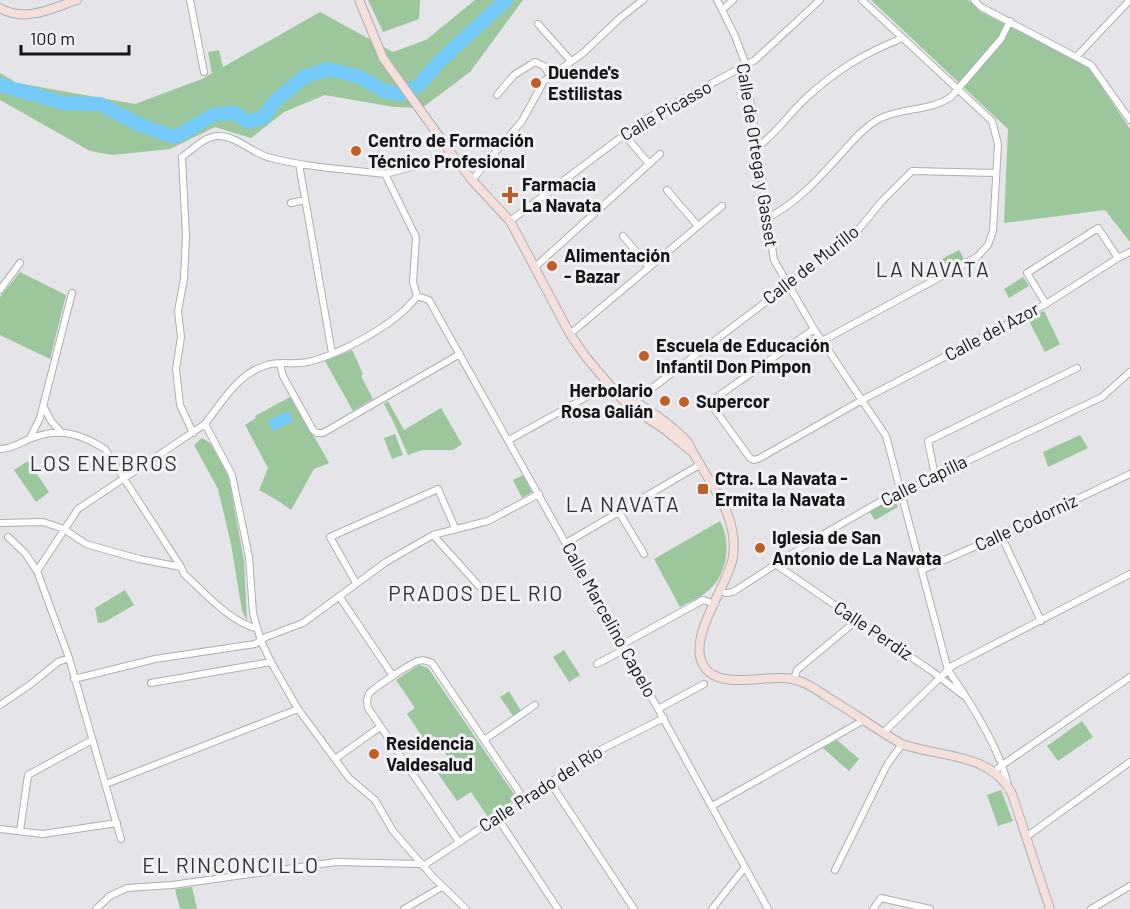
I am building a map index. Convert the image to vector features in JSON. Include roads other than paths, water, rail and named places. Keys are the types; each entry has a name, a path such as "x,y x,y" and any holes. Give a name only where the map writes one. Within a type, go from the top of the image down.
{"main road":[{"path":"0,8 12,14 27,15 77,0"},
{"path":"359,0 383,58 472,180 510,221 570,333 585,356 608,385 629,406 693,452"},
{"path":"608,385 673,428 689,443 724,507 733,540 731,562 699,645 701,661 709,672 726,679 770,677 794,679 812,687 902,744 971,760 997,769 1008,786 1050,909"},
{"path":"618,395 635,401"},
{"path":"635,401 635,405 656,420 662,428 689,443"}],"street":[{"path":"190,0 204,72"},
{"path":"472,180 522,121 544,81 583,53 643,0"},
{"name":"Calle de Ortega y Gasset","path":"717,0 735,36 744,67 774,260 814,329 886,436 948,670"},
{"path":"722,10 733,0"},
{"name":"Calle Picasso","path":"510,221 644,120 755,60 820,0"},
{"path":"822,341 977,257 988,245 993,231 998,144 992,121 862,0"},
{"path":"974,0 981,7 1091,64 1130,120"},
{"path":"1077,56 1130,0"},
{"path":"767,218 780,212 805,192 858,136 876,121 897,112 941,104 958,89 1001,39 1010,21"},
{"path":"538,24 571,61"},
{"path":"756,148 770,138 804,100 833,74 870,51 903,38"},
{"path":"497,95 514,75 535,62 544,66 550,76"},
{"path":"624,134 649,164"},
{"path":"192,433 180,405 176,369 181,337 178,311 184,279 186,237 182,157 207,139 216,136 229,137 268,158 385,174 438,160 451,153"},
{"path":"535,267 660,154"},
{"path":"299,164 332,353"},
{"name":"Calle de Murillo","path":"635,401 854,235 882,201 912,171 996,173"},
{"path":"37,571 78,509 205,424 234,386 248,375 267,365 308,362 332,353 359,341 408,308 417,296 413,282 416,237 385,174"},
{"path":"666,190 698,226"},
{"path":"291,203 305,200"},
{"path":"570,333 722,206"},
{"path":"1046,304 1027,273 1098,228 1118,258"},
{"path":"623,236 650,267"},
{"name":"Calle del Azor","path":"814,329 714,399 713,407 750,458 754,460 862,400 1046,304 1130,252"},
{"path":"0,290 20,263"},
{"path":"30,439 38,424 72,293"},
{"name":"Calle Marcelino Capelo","path":"417,296 429,300 460,354 768,909"},
{"path":"280,364 283,376 313,430 323,433 460,354"},
{"path":"934,476 928,441 1077,368"},
{"name":"Calle Capilla","path":"720,591 733,592 775,564 897,492 902,492 1102,397 1130,372"},
{"path":"509,440 608,385"},
{"path":"43,406 51,421 60,431"},
{"path":"205,424 232,475 249,557 256,628 271,662 298,709 349,778 375,800 393,831 442,887 466,909"},
{"path":"0,449 20,445 30,439 60,431 90,439 105,449 184,574 245,626 256,628"},
{"path":"566,543 701,464"},
{"name":"Calle Codorniz","path":"922,570 1129,477"},
{"path":"356,583 330,537 438,489 455,528"},
{"path":"74,679 155,659 255,644 303,623 386,562 433,535 488,521 539,494"},
{"path":"619,512 645,554"},
{"path":"0,523 43,522 64,529 86,544 139,559 181,567"},
{"path":"433,535 479,586"},
{"path":"1001,535 1041,621"},
{"path":"8,537 25,553 37,571 69,657 121,839"},
{"name":"Calle Perdiz","path":"775,564 969,700"},
{"path":"883,732 948,670 1130,574"},
{"path":"339,596 393,676"},
{"path":"597,664 703,600 715,604"},
{"path":"794,679 797,670 856,621"},
{"path":"1,702 31,684 58,662 69,657"},
{"path":"459,842 380,727 366,701 369,693 393,676 417,661 424,660 432,663 524,799"},
{"path":"151,683 271,662"},
{"name":"Calle Perdiz","path":"948,670 969,700 998,758 997,769"},
{"path":"998,758 994,766 997,769 1130,677"},
{"path":"658,709 704,684"},
{"path":"484,740 535,705"},
{"path":"106,784 298,709"},
{"name":"Calle Prado del Río","path":"422,865 598,751 664,718"},
{"path":"712,806 864,720"},
{"path":"335,759 380,727"},
{"path":"20,831 28,775 92,740"},
{"path":"835,870 887,765 902,744"},
{"path":"1026,837 1130,762"},
{"path":"550,782 634,909"},
{"path":"497,817 558,909"},
{"path":"0,829 43,834 117,823"},
{"path":"96,909 110,896 127,888 172,885 336,862 422,865"},
{"path":"712,909 745,867"},
{"path":"1090,909 1130,886"},
{"path":"404,909 442,887"},
{"path":"873,909 881,898 912,907 930,909"}],"water":[{"path":"288,411 293,421 273,431 268,421"}],"waterway":[{"path":"0,85 64,103 100,104 140,125 175,137 215,114 234,113 249,122 264,117 274,102 304,77 328,69 360,77 384,91 401,94 418,86 440,61 506,0"}],"place":[{"name":"Duende's Estilistas","path":"536,83"},
{"name":"Centro de Formación Técnico Profesional","path":"356,151"},
{"name":"Farmacia La Navata","path":"510,195"},
{"name":"Alimentación - Bazar","path":"552,266"},
{"name":"Escuela de Educación Infantil Don Pimpon","path":"644,356"},
{"name":"Herbolario Rosa Galián","path":"665,401"},
{"name":"Supercor","path":"684,402"},
{"name":"Ctra. La Navata - Ermita la Navata","path":"703,489"},
{"name":"Iglesia de San Antonio de La Navata","path":"760,548"},
{"name":"Residencia Valdesalud","path":"374,754"}],"district":[{"name":"LA NAVATA","path":"933,270"},
{"name":"LOS ENEBROS","path":"104,464"},
{"name":"LA NAVATA","path":"623,505"},
{"name":"PRADOS DEL RIO","path":"476,594"},
{"name":"EL RINCONCILLO","path":"231,866"}]}
